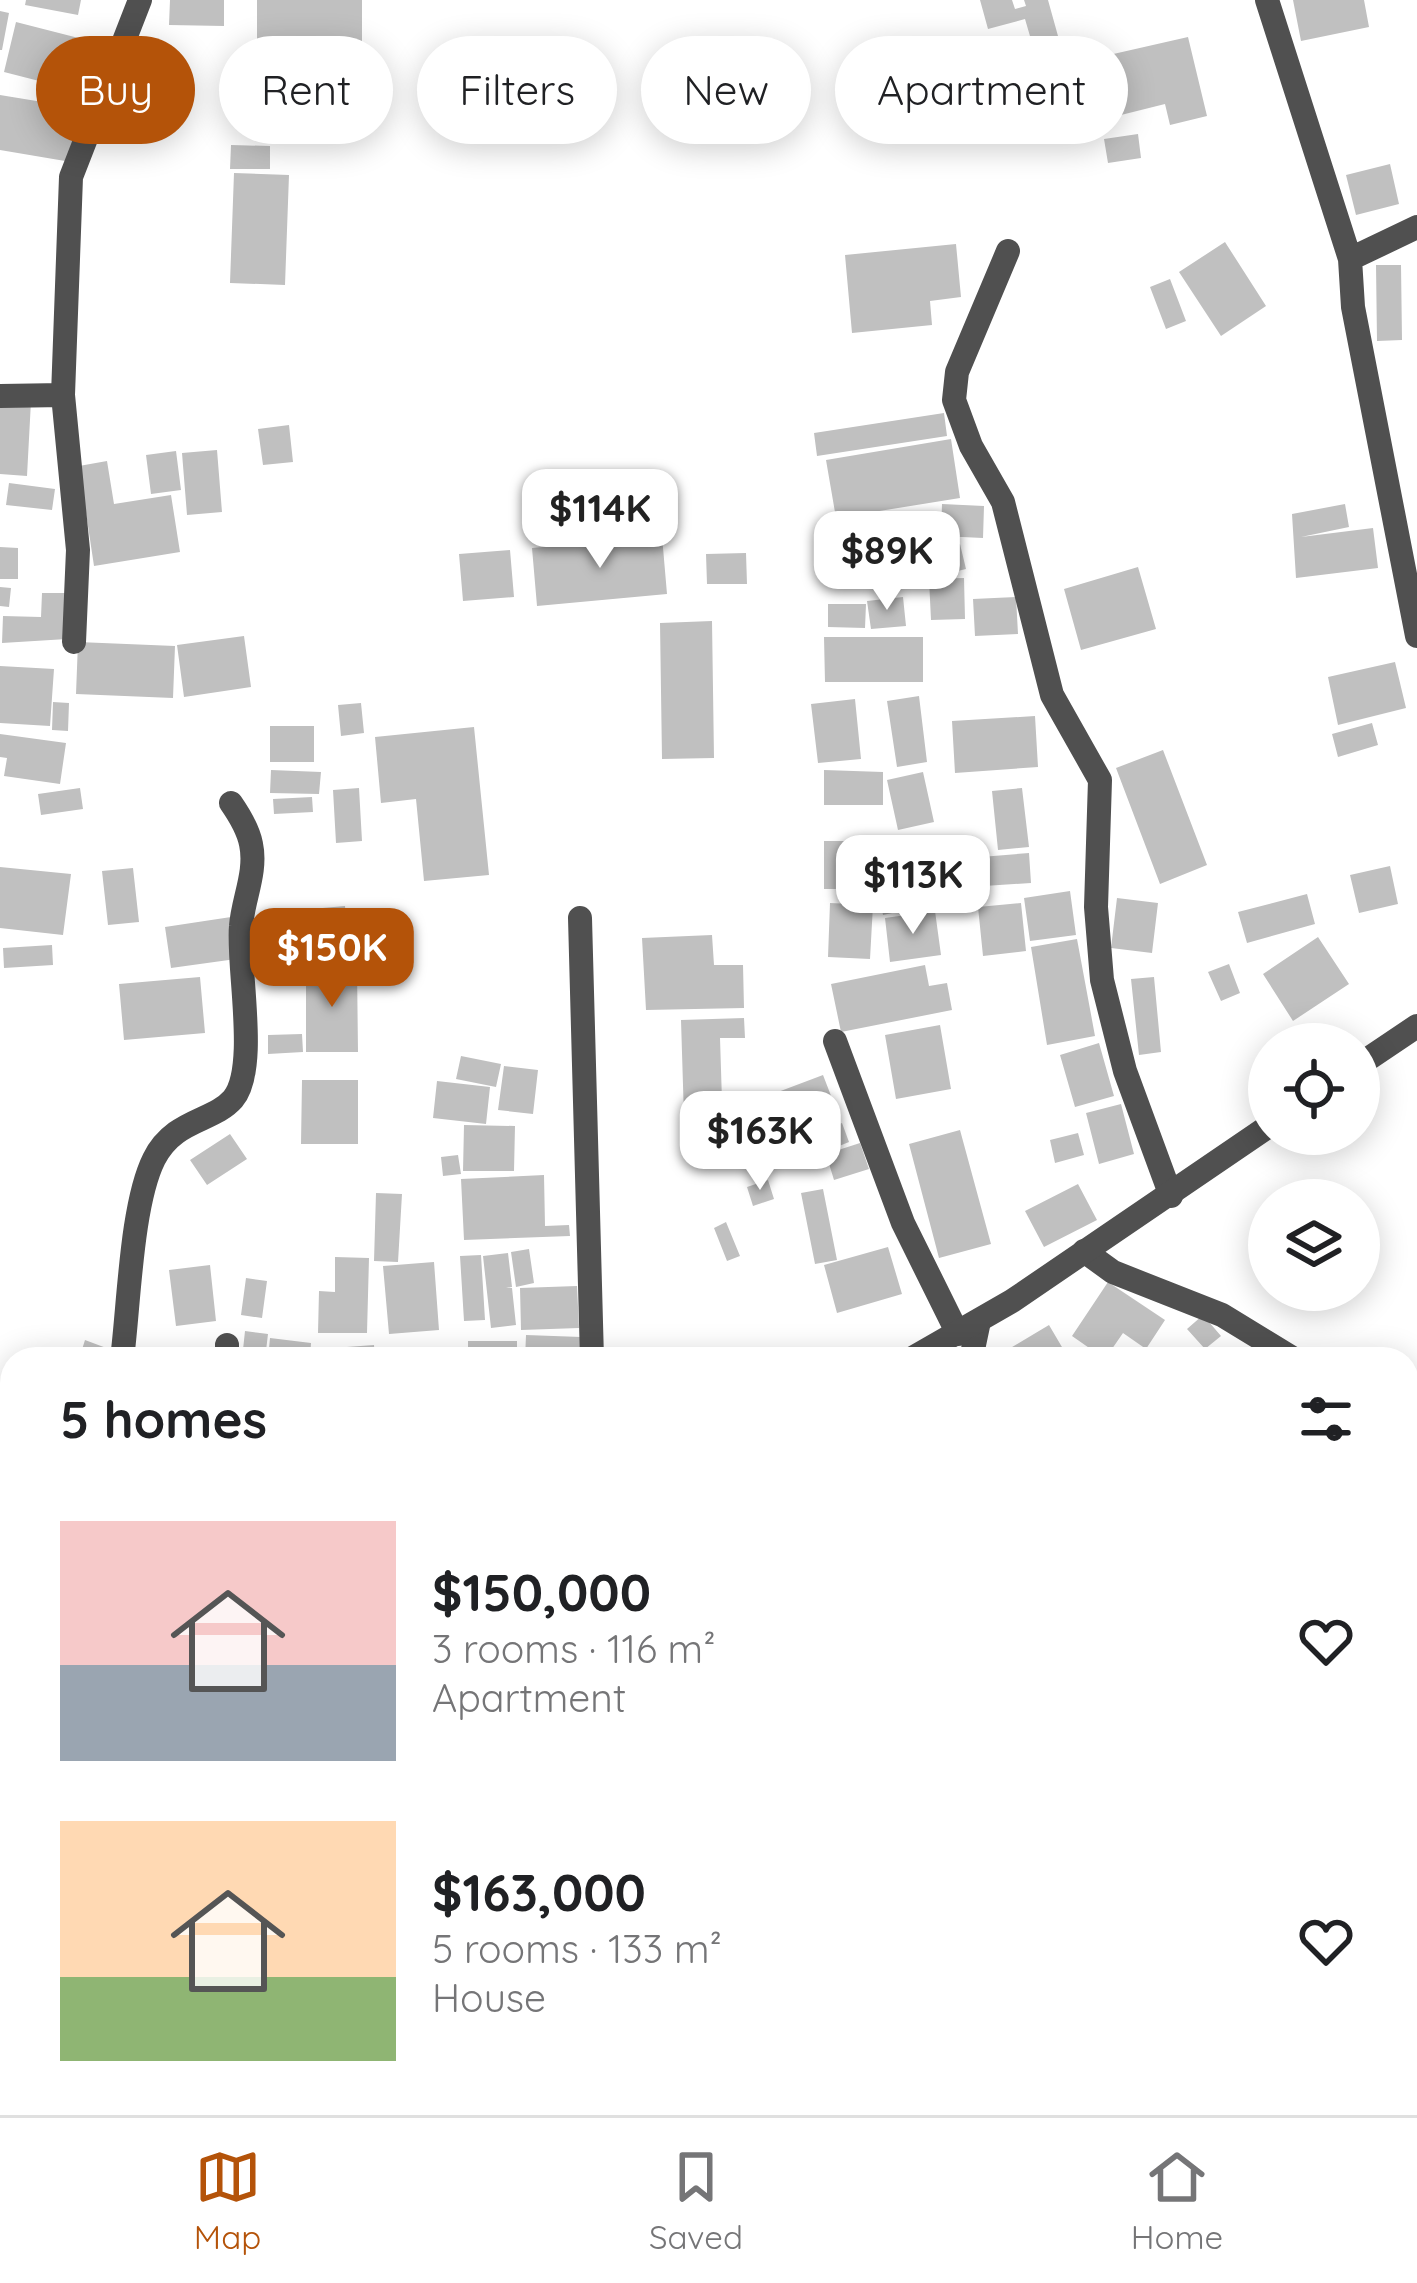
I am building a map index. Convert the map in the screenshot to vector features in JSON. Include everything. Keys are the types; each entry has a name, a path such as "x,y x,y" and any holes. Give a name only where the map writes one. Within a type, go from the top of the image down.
{"street":[{"path":"74,642 79,550 63,395 70,177 140,0"},
{"path":"1267,0 1350,259 1353,307 1409,575 1417,636"},
{"path":"1350,259 1417,227"},
{"path":"1008,251 957,373 954,400 971,446 1003,502 1052,695 1100,780 1096,907 1102,980 1125,1071 1171,1196"},
{"path":"0,396 63,395"},
{"path":"123,1347 153,1160 181,1128 226,1104 239,1086 244,1034 240,931 253,863 244,824 232,803"},
{"path":"580,918 592,1347"},
{"path":"1380,1051 1417,1026"},
{"path":"835,1041 903,1223 968,1328 970,1347"},
{"path":"932,1347 1171,1196 1248,1141"},
{"path":"1084,1251 1113,1272 1222,1315 1274,1347"}],"building":[{"path":"26,0 81,0 78,15 25,5"},
{"path":"170,0 224,0 224,26 169,25"},
{"path":"257,0 362,0 362,36 257,36"},
{"path":"980,0 1012,0 1015,9 1026,6 1024,0 1048,0 1058,36 1030,36 1025,19 988,29"},
{"path":"1293,0 1364,0 1369,27 1301,41"},
{"path":"0,11 9,13 2,50 0,50"},
{"path":"16,22 71,36 36,36 36,80 4,72"},
{"path":"1188,37 1207,116 1170,125 1165,104 1128,113 1128,51"},
{"path":"0,95 36,101 36,144 74,144 71,162 0,150"},
{"path":"1138,134 1141,158 1108,163 1105,144 1128,144 1128,135"},
{"path":"231,145 270,146 270,169 230,169"},
{"path":"1390,164 1399,204 1356,215 1346,175"},
{"path":"234,173 289,175 285,285 230,283"},
{"path":"1225,242 1266,306 1221,336 1179,272"},
{"path":"956,244 961,297 930,301 932,325 852,333 845,255"},
{"path":"1376,265 1401,265 1402,340 1377,341"},
{"path":"1170,279 1186,321 1166,329 1150,287"},
{"path":"0,401 31,401 27,476 0,474"},
{"path":"944,413 947,436 817,456 814,433"},
{"path":"289,425 293,462 263,465 258,429"},
{"path":"951,439 960,498 836,518 826,460"},
{"path":"217,450 222,512 187,515 182,453"},
{"path":"176,451 181,490 151,494 146,455"},
{"path":"107,461 114,504 171,495 180,552 94,566 79,466"},
{"path":"9,483 55,489 52,510 6,505"},
{"path":"942,504 984,506 983,538 941,536"},
{"path":"1345,504 1349,527 1301,537 1373,528 1378,568 1296,578 1292,514"},
{"path":"911,516 918,547 841,565 833,533"},
{"path":"662,536 667,594 537,606 532,548"},
{"path":"960,544 966,569 929,578 923,553"},
{"path":"0,547 18,548 18,579 0,579"},
{"path":"510,550 514,597 463,601 459,554"},
{"path":"746,553 747,584 707,584 706,554"},
{"path":"1138,567 1156,629 1081,650 1064,589"},
{"path":"964,578 965,619 931,620 929,579"},
{"path":"0,587 11,588 9,607 0,606"},
{"path":"42,593 69,593 67,639 2,643 3,616 41,617"},
{"path":"903,597 906,626 871,629 867,601"},
{"path":"1016,597 1018,634 975,636 973,599"},
{"path":"828,604 866,604 865,628 828,627"},
{"path":"712,621 714,758 662,759 660,623"},
{"path":"244,636 251,687 184,697 177,645"},
{"path":"824,637 923,637 923,682 825,682"},
{"path":"78,642 175,646 173,698 76,694"},
{"path":"1395,662 1406,708 1338,725 1328,677"},
{"path":"0,666 54,669 50,726 0,723"},
{"path":"919,696 927,762 897,767 887,701"},
{"path":"855,699 861,759 818,763 811,704"},
{"path":"53,702 69,703 68,731 52,730"},
{"path":"361,703 364,733 341,736 338,705"},
{"path":"1035,716 1038,767 955,773 952,721"},
{"path":"1372,723 1378,745 1338,757 1332,734"},
{"path":"270,726 314,726 314,762 270,762"},
{"path":"474,727 489,875 424,881 416,799 381,803 375,737"},
{"path":"0,734 66,743 60,784 4,776 7,758 0,757"},
{"path":"1163,750 1207,865 1160,884 1116,768"},
{"path":"271,770 321,772 319,794 270,793"},
{"path":"824,770 883,772 883,805 824,805"},
{"path":"923,772 934,822 898,830 887,780"},
{"path":"80,788 83,809 41,815 38,794"},
{"path":"359,788 362,841 336,843 333,790"},
{"path":"1022,788 1029,847 998,850 992,791"},
{"path":"312,797 313,812 274,814 273,799"},
{"path":"929,838 935,886 912,888 906,841"},
{"path":"824,841 878,841 877,889 824,889"},
{"path":"1029,853 1031,883 984,886 981,857"},
{"path":"1390,866 1398,904 1359,913 1350,875"},
{"path":"0,867 71,874 63,935 0,928"},
{"path":"133,868 139,922 108,925 102,871"},
{"path":"1070,891 1076,935 1030,941 1024,898"},
{"path":"912,893 915,908 883,915 880,900"},
{"path":"1307,894 1315,924 1247,943 1238,912"},
{"path":"1117,898 1158,903 1152,953 1111,948"},
{"path":"830,903 873,905 870,959 828,957"},
{"path":"1021,903 1026,951 983,956 978,907"},
{"path":"345,906 350,962 273,970 267,913"},
{"path":"935,911 941,955 890,962 885,918"},
{"path":"231,917 236,959 171,968 165,927"},
{"path":"392,922 394,956 375,958 372,924"},
{"path":"712,935 714,965 743,965 744,1008 646,1010 642,938"},
{"path":"1318,937 1349,984 1293,1021 1263,974"},
{"path":"1077,939 1095,1036 1047,1045 1031,947"},
{"path":"52,945 53,965 4,968 3,948"},
{"path":"1229,964 1240,993 1221,1001 1208,972"},
{"path":"925,965 929,986 947,983 952,1010 841,1032 831,984"},
{"path":"306,967 357,967 358,1052 306,1052"},
{"path":"200,977 205,1033 124,1040 119,984"},
{"path":"1154,977 1161,1052 1139,1055 1131,979"},
{"path":"744,1018 745,1038 720,1038 722,1101 753,1100 754,1116 684,1118 681,1020"},
{"path":"940,1025 951,1089 896,1099 885,1035"},
{"path":"302,1034 303,1052 268,1054 268,1035"},
{"path":"1099,1043 1114,1096 1075,1107 1060,1055"},
{"path":"461,1056 501,1064 496,1087 456,1079"},
{"path":"504,1066 538,1070 533,1114 498,1110"},
{"path":"823,1075 840,1119 795,1137 778,1092"},
{"path":"302,1080 358,1080 358,1144 301,1144"},
{"path":"437,1081 490,1087 486,1124 433,1118"},
{"path":"1121,1104 1134,1154 1099,1164 1086,1113"},
{"path":"842,1123 849,1142 817,1155 809,1136"},
{"path":"464,1125 515,1126 514,1171 463,1171"},
{"path":"960,1130 991,1244 939,1258 909,1144"},
{"path":"1078,1133 1084,1155 1055,1163 1050,1140"},
{"path":"230,1134 247,1159 207,1185 190,1160"},
{"path":"860,1143 869,1169 834,1180 826,1154"},
{"path":"458,1155 461,1174 443,1176 441,1157"},
{"path":"544,1175 545,1226 569,1225 570,1236 464,1240 461,1179"},
{"path":"768,1180 774,1199 753,1206 747,1187"},
{"path":"1078,1184 1097,1220 1044,1247 1025,1211"},
{"path":"823,1189 837,1260 815,1264 801,1193"},
{"path":"376,1193 402,1194 398,1262 374,1261"},
{"path":"726,1222 740,1256 727,1261 714,1228"},
{"path":"888,1247 902,1294 837,1313 824,1265"},
{"path":"529,1249 534,1283 516,1287 511,1252"},
{"path":"508,1253 512,1287 506,1288 512,1288 516,1325 491,1328 483,1256"},
{"path":"481,1255 485,1320 464,1321 460,1256"},
{"path":"335,1257 369,1258 367,1333 318,1333 319,1291 335,1292"},
{"path":"434,1262 439,1330 389,1334 383,1266"},
{"path":"210,1265 216,1321 176,1326 169,1270"},
{"path":"246,1278 267,1281 262,1318 241,1315"},
{"path":"1108,1282 1165,1320 1147,1347 1123,1333 1113,1347 1088,1347 1072,1336"},
{"path":"577,1286 579,1328 521,1330 520,1288"},
{"path":"1203,1315 1221,1336 1203,1347 1187,1329"},
{"path":"1049,1325 1062,1347 1012,1347"},
{"path":"245,1331 268,1334 266,1347 243,1347"},
{"path":"526,1335 581,1337 581,1347 526,1347"},
{"path":"270,1338 311,1343 311,1347 269,1347"},
{"path":"468,1341 517,1341 517,1347 468,1347"}]}
